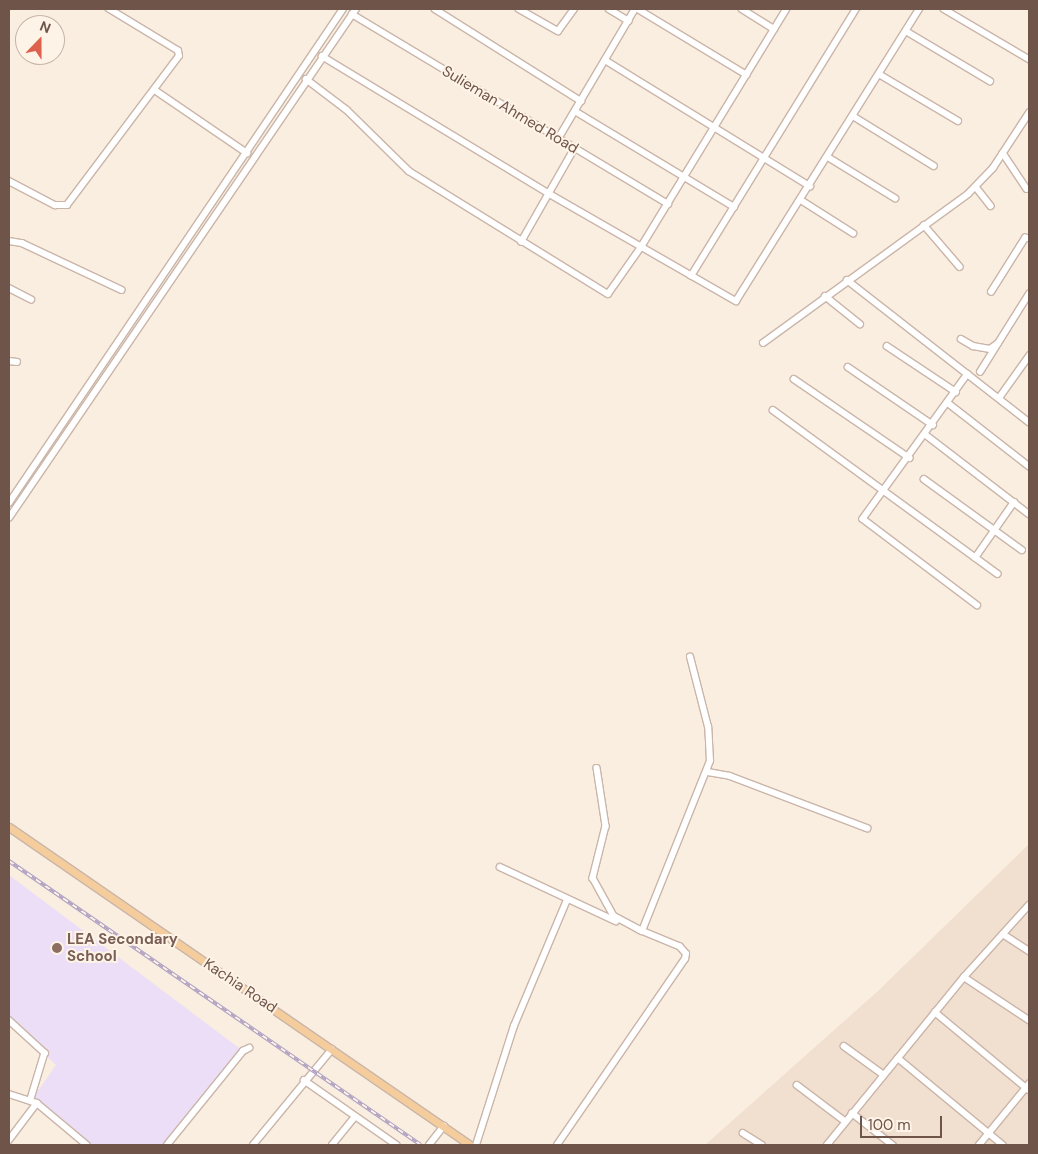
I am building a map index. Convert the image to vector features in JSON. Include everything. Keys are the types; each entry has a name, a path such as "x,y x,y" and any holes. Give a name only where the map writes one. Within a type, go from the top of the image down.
{"main road":[{"name":"Kachia Road","path":"9,827 470,1145"}],"street":[{"path":"9,181 56,205 67,205 155,90 180,53 109,9"},
{"path":"9,503 343,9"},
{"path":"435,9 581,101"},
{"path":"519,9 558,31 574,9"},
{"path":"609,9 629,21"},
{"path":"558,139 637,9 747,75"},
{"path":"742,9 774,29"},
{"path":"306,79 347,110 399,164 520,242 608,294 668,204 786,9"},
{"path":"691,276 856,9"},
{"path":"322,56 548,193 736,301 810,186 919,9"},
{"path":"944,9 1029,59"},
{"path":"9,518 306,79 354,12"},
{"name":"Sulieman Ahmed Road","path":"354,12 574,149 668,204"},
{"path":"906,31 990,81"},
{"path":"329,32 336,36"},
{"path":"605,60 715,125 810,186"},
{"path":"879,74 958,122"},
{"path":"155,90 247,153"},
{"path":"575,111 734,207"},
{"path":"763,342 976,187 1003,152 1029,113"},
{"path":"853,116 934,166"},
{"path":"520,242 574,149"},
{"path":"1003,152 1027,189"},
{"path":"828,156 895,198"},
{"path":"976,187 990,206"},
{"path":"801,200 853,233"},
{"path":"924,226 960,267"},
{"path":"991,292 1025,238 1029,238"},
{"path":"9,241 22,243 122,290"},
{"path":"847,280 1029,422"},
{"path":"9,288 31,299"},
{"path":"980,372 1029,294"},
{"path":"826,296 860,324"},
{"path":"961,339 973,346 990,349 999,343"},
{"path":"887,346 956,392"},
{"path":"999,398 1029,356"},
{"path":"9,361 17,362"},
{"path":"848,367 933,425"},
{"path":"968,374 910,458 863,519 977,606"},
{"path":"794,379 910,458"},
{"path":"948,403 1029,466"},
{"path":"773,410 998,574"},
{"path":"926,435 1029,514"},
{"path":"924,479 1022,550"},
{"path":"975,558 1014,502"},
{"path":"642,932 708,772 710,751 708,727 690,657"},
{"path":"598,768 606,826 593,878 614,916 642,932"},
{"path":"708,772 730,776 867,828"},
{"path":"500,867 568,900 680,947 686,954 685,959 557,1145"},
{"path":"476,1145 514,1026 568,900"},
{"path":"827,1145 964,977 1029,905"},
{"path":"1002,934 1029,951"},
{"path":"964,977 1029,1020"},
{"path":"935,1012 1028,1087 989,1135 978,1145"},
{"path":"9,1020 45,1053 31,1099"},
{"path":"844,1046 884,1075"},
{"path":"167,1145 243,1051 250,1048"},
{"path":"252,1145 304,1080 332,1049"},
{"path":"898,1058 1003,1145"},
{"path":"304,1080 397,1145"},
{"path":"797,1085 845,1121"},
{"path":"9,1094 31,1099 86,1145"},
{"path":"9,1140 37,1103"},
{"path":"852,1113 893,1145"},
{"path":"332,1145 355,1117"},
{"path":"429,1145 444,1126"},
{"path":"743,1134 762,1145"}],"shaded area":[{"path":"1029,844 1029,1145 705,1145 878,991"},
{"name":"LEA Secondary School","path":"9,875 243,1051 167,1145 87,1145 33,1098 56,1065 9,1021"}],"railway":[{"path":"9,861 421,1145"}],"place":[{"name":"LEA Secondary School","path":"57,948"}]}
